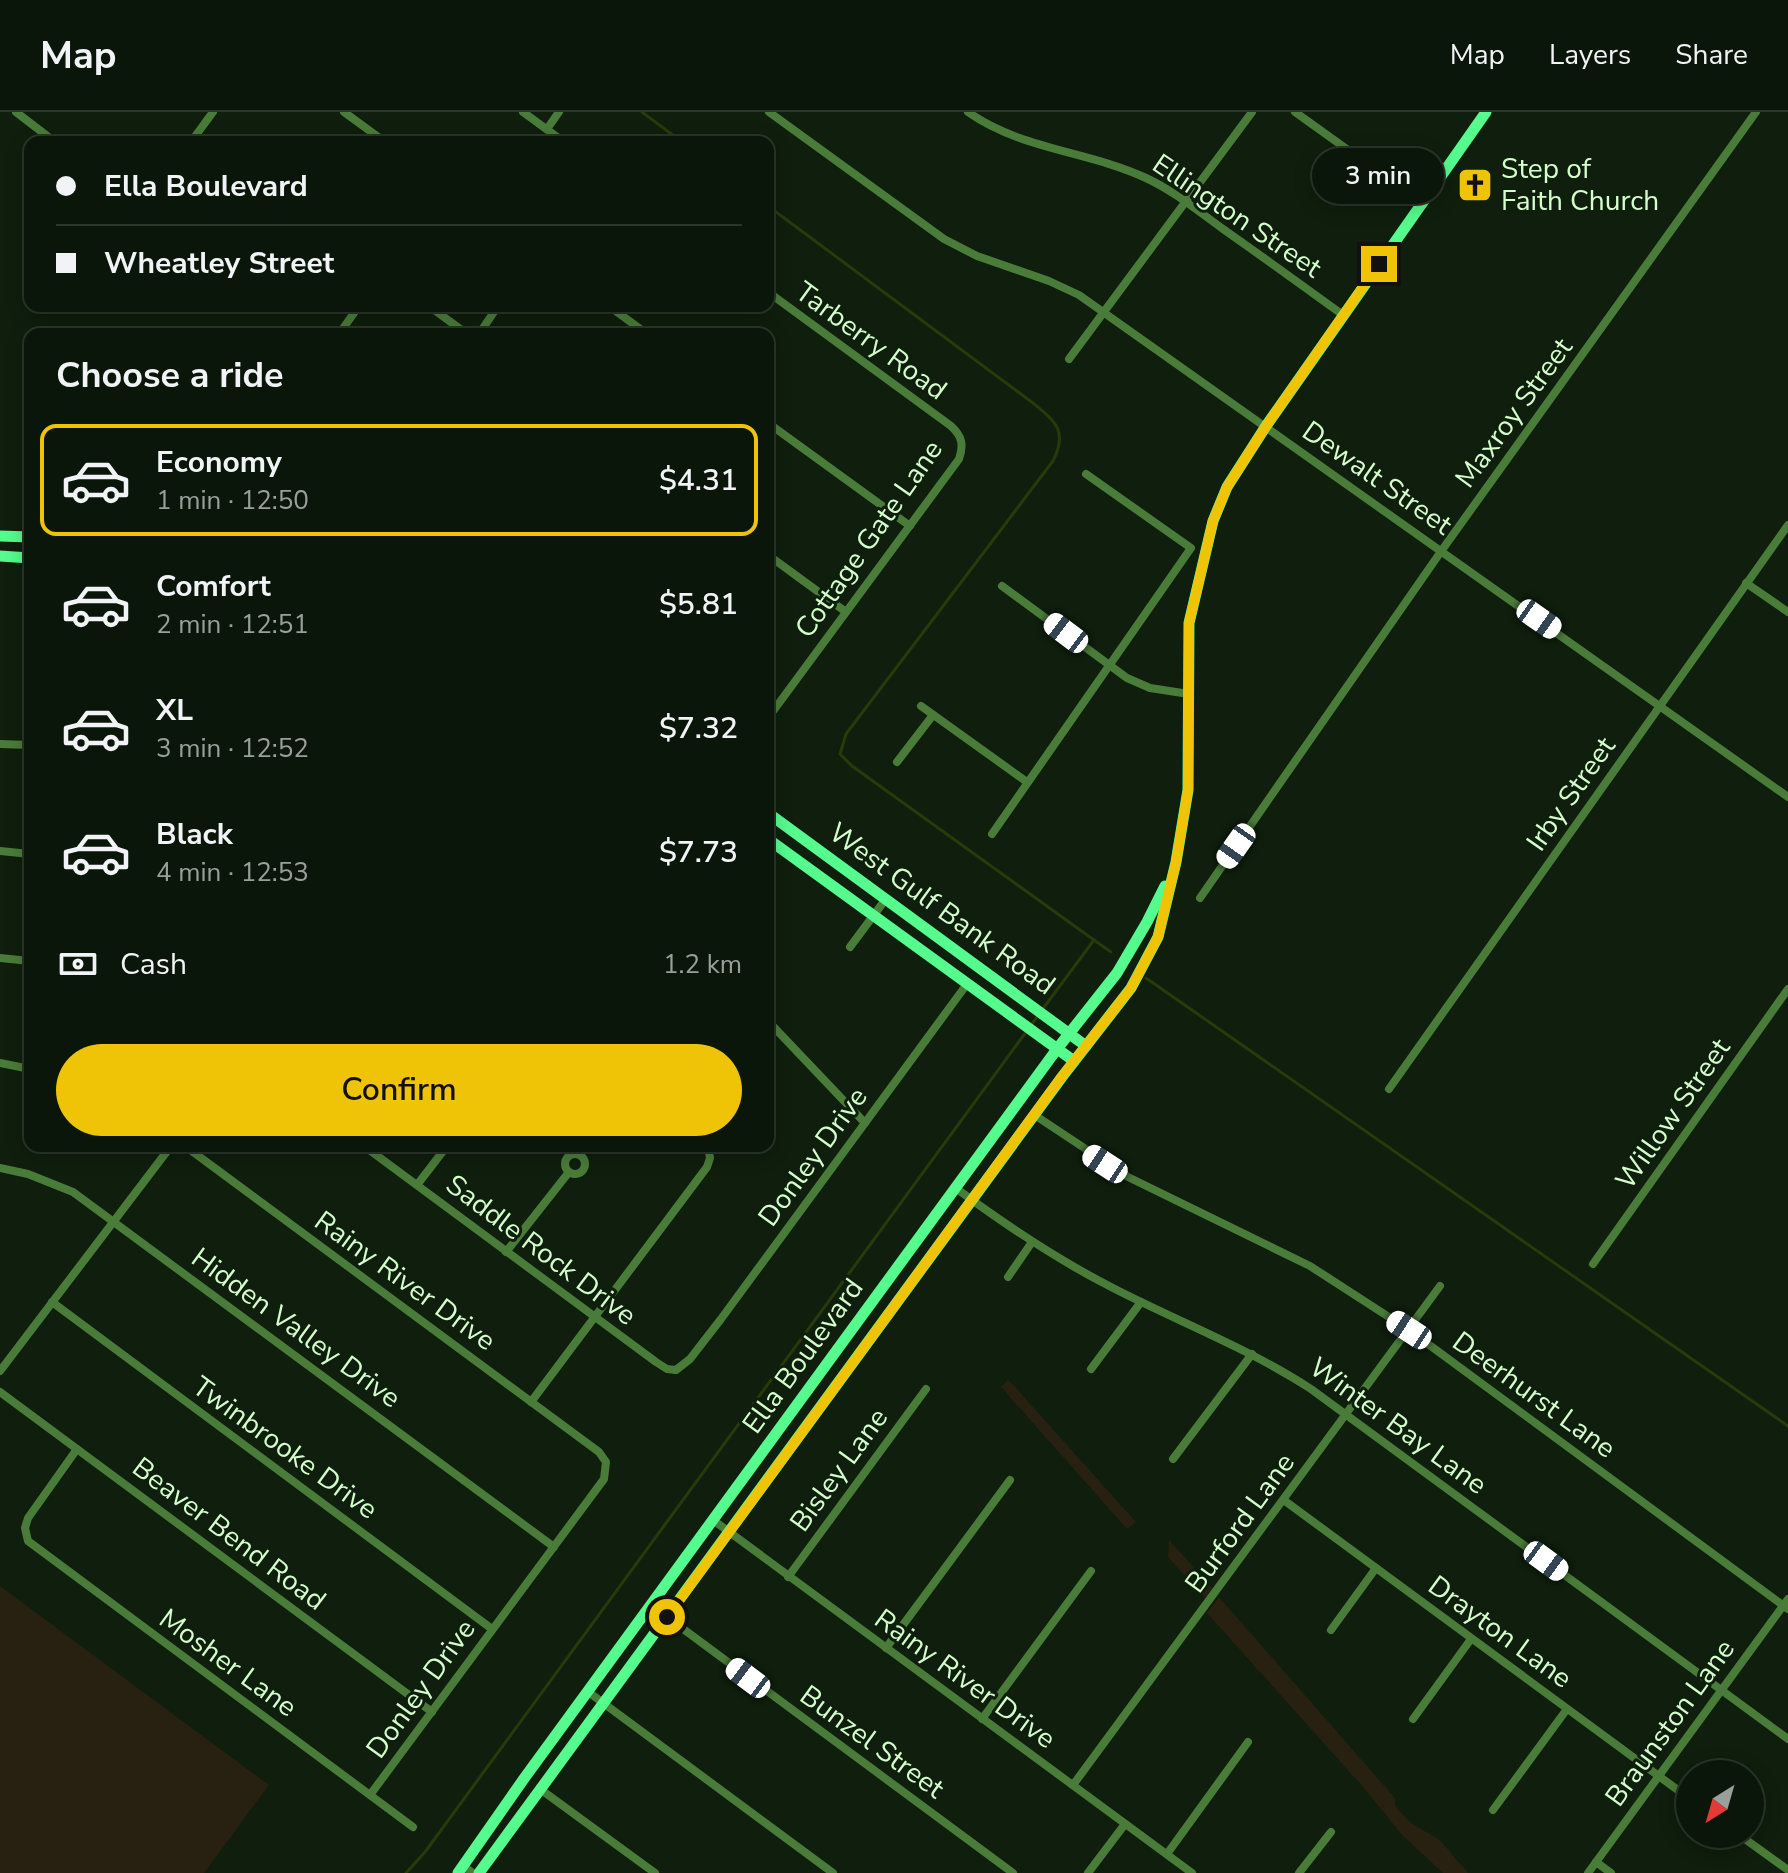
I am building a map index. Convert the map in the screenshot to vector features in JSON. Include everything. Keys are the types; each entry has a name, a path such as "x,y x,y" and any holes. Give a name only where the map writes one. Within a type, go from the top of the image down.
{"main road":[{"name":"Ella Boulevard","path":"468,1871 540,1789 1074,1061 1131,988 1158,937 1176,862 1188,790 1189,623 1213,521 1227,487 1266,426 1486,112"},
{"path":"0,536 24,537"},
{"path":"0,556 24,558"},
{"name":"West Gulf Bank Road","path":"774,817 1086,1046"},
{"name":"West Gulf Bank Road","path":"774,843 1074,1061"},
{"name":"Ella Boulevard","path":"468,1871 587,1691 1057,1049 1117,973 1147,922 1176,862"}],"street":[{"path":"16,112 47,136"},
{"path":"195,136 213,112"},
{"path":"344,112 377,136"},
{"path":"523,112 556,136"},
{"path":"547,129 559,112"},
{"name":"Dewalt Street","path":"769,112 944,239 977,256 1079,295 1788,797"},
{"path":"1069,359 1252,112"},
{"path":"1295,112 1422,203"},
{"name":"Maxroy Street","path":"1200,898 1442,550 1756,112"},
{"name":"Ellington Street","path":"971,113 998,130 1040,146 1122,168 1150,180 1343,315"},
{"name":"Tarberry Road","path":"774,296 949,425"},
{"path":"437,312 459,328"},
{"path":"617,312 639,328"},
{"name":"Cottage Gate Lane","path":"774,710 959,459 962,450 958,432 949,425"},
{"path":"774,427 910,526"},
{"path":"992,834 1191,548 1086,474"},
{"name":"Irby Street","path":"1389,1089 1788,525"},
{"path":"774,559 846,612"},
{"path":"1746,583 1788,612"},
{"path":"1002,586 1127,678 1150,688 1189,694"},
{"path":"921,706 1027,782"},
{"path":"897,762 933,715"},
{"path":"0,744 24,745"},
{"path":"0,851 24,853"},
{"path":"850,947 885,900"},
{"path":"0,958 24,960"},
{"name":"Donley Drive","path":"693,1356 967,984"},
{"name":"Willow Street","path":"1593,1264 1788,989"},
{"path":"774,1027 865,1123"},
{"path":"0,1063 24,1068"},
{"name":"Deerhurst Lane","path":"1036,1116 1116,1170 1193,1211 1310,1266 1409,1330 1786,1604"},
{"path":"0,1371 166,1152"},
{"name":"Rainy River Drive","path":"193,1152 599,1452"},
{"name":"Saddle Rock Drive","path":"372,1152 667,1369 682,1367 693,1356"},
{"path":"417,1185 442,1152"},
{"path":"531,1402 707,1167 709,1152"},
{"name":"Hidden Valley Drive","path":"0,1168 28,1174 73,1192 554,1547"},
{"path":"506,1252 569,1172"},
{"name":"Winter Bay Lane","path":"957,1189 1032,1242 1141,1302 1287,1373 1788,1739"},
{"path":"1008,1277 1032,1242"},
{"name":"Burford Lane","path":"1073,1785 1285,1501 1440,1286"},
{"name":"Twinbrooke Drive","path":"52,1302 492,1629"},
{"path":"1091,1369 1141,1302"},
{"path":"1173,1459 1252,1354"},
{"name":"Bisley Lane","path":"788,1577 926,1389"},
{"name":"Beaver Bend Road","path":"0,1392 432,1712"},
{"name":"Mosher Lane","path":"77,1449 28,1518 26,1536 34,1547 413,1827"},
{"name":"Donley Drive","path":"370,1795 604,1479 606,1462 599,1452"},
{"path":"886,1648 1010,1480"},
{"name":"Drayton Lane","path":"1285,1501 1676,1789"},
{"name":"Rainy River Drive","path":"713,1520 1192,1873"},
{"path":"1331,1630 1376,1568"},
{"path":"982,1719 1091,1571"},
{"name":"Braunston Lane","path":"1588,1873 1786,1604"},
{"name":"Bunzel Street","path":"667,1617 1013,1873"},
{"path":"1413,1719 1471,1639"},
{"path":"587,1691 833,1873"},
{"path":"1493,1810 1567,1709"},
{"path":"1167,1854 1248,1742"},
{"path":"540,1789 655,1873"},
{"path":"1088,1873 1125,1824"},
{"path":"1299,1873 1331,1832"},
{"path":"1757,1848 1788,1870"},
{"path":"1596,1862 1611,1873"}],"shaded area":[{"path":"1008,1379 1136,1522 1127,1529 1001,1387"},
{"path":"1169,1540 1212,1588 1205,1598 1168,1557"},
{"path":"0,1586 269,1785 204,1873 0,1873"},
{"path":"1219,1597 1395,1798 1395,1806 1411,1823 1440,1840 1468,1873 1443,1873 1403,1836 1207,1613"}],"waterway":[{"path":"642,112 674,136"},
{"path":"774,210 1033,403 1057,428 1059,442 1053,461 846,734 840,754 852,766 1094,940 1042,1010"},
{"path":"1094,940 1111,952"},
{"path":"1146,978 1788,1426"},
{"path":"406,1873 425,1852 1037,1017"}],"place":[{"name":"Step of Faith Church","path":"1475,185"}],"route":[{"path":"667,1617 1063,1075 1131,988 1158,937 1176,862 1188,790 1189,623 1213,521 1227,487 1266,426 1379,264"}]}
